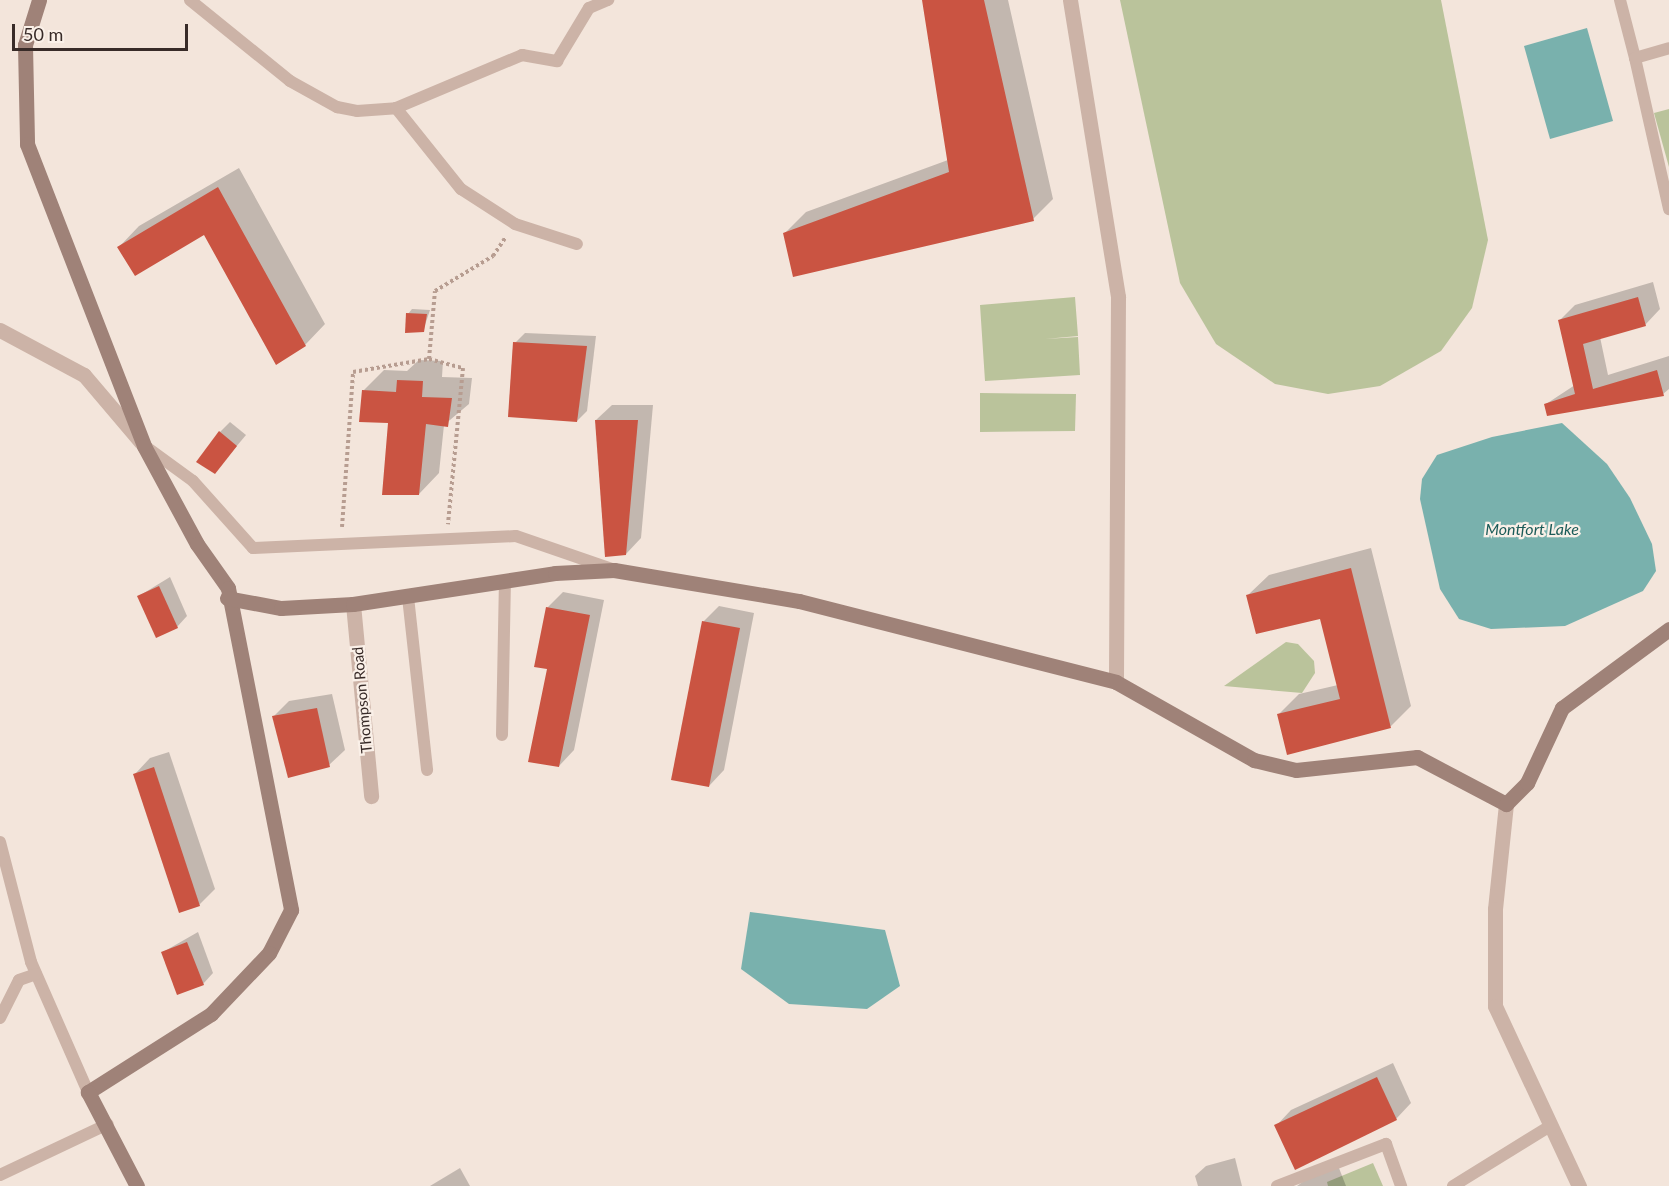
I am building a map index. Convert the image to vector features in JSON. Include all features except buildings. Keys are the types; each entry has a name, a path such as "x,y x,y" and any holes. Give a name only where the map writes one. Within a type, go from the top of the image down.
{"main road":[{"path":"39,0 25,45 27,144 144,446 197,544 228,588 227,598 291,910 269,953 211,1014 88,1092 108,1124 137,1186"},
{"path":"227,598 281,608 353,604 505,581 614,570 799,601 1116,682 1254,760 1296,770 1417,757 1506,804 1527,783 1562,708 1669,628"}],"street":[{"path":"1070,0 1118,297 1116,682"},
{"path":"0,330 84,375 144,446"},
{"name":"Thompson Road","path":"353,604 371,796"},
{"path":"1506,804 1495,909 1495,1006 1579,1186"}],"lane":[{"path":"190,0 249,51 337,107 396,108 522,55 557,61 589,8 608,0"},
{"path":"1620,0 1669,209"},
{"path":"1635,58 1669,48"},
{"path":"396,108 461,189 515,224 577,244"},
{"path":"144,446 193,481 253,548 516,537 614,570"},
{"path":"502,735 505,581"},
{"path":"408,597 428,770"},
{"path":"0,842 36,974 88,1092"},
{"path":"0,1018 19,980 36,974"},
{"path":"0,1175 108,1124"},
{"path":"1454,1186 1550,1126"},
{"path":"1277,1186 1386,1144 1402,1186"}],"path":[{"path":"429,359 435,291 493,256 515,224"},
{"path":"341,544 353,372 429,359 463,368 447,540"}],"green space":[{"path":"1120,0 1441,0 1488,240 1472,308 1441,351 1380,386 1328,394 1275,384 1216,344 1180,283"},
{"path":"1669,109 1669,167 1654,113"},
{"path":"1075,297 1078,336 1045,339 1078,337 1080,375 985,381 980,305"},
{"path":"980,393 1076,394 1075,431 980,432"},
{"path":"1286,642 1298,644 1314,661 1315,673 1302,693 1224,686"},
{"path":"1373,1163 1383,1186 1328,1186 1327,1182"}],"water":[{"path":"1587,28 1613,121 1550,139 1524,46"},
{"name":"Montfort Lake","path":"1562,423 1607,464 1630,498 1652,544 1656,571 1643,591 1565,626 1491,629 1459,619 1440,589 1420,499 1422,479 1437,455 1492,437"},
{"path":"750,912 885,930 900,986 867,1009 789,1004 741,969"}]}
